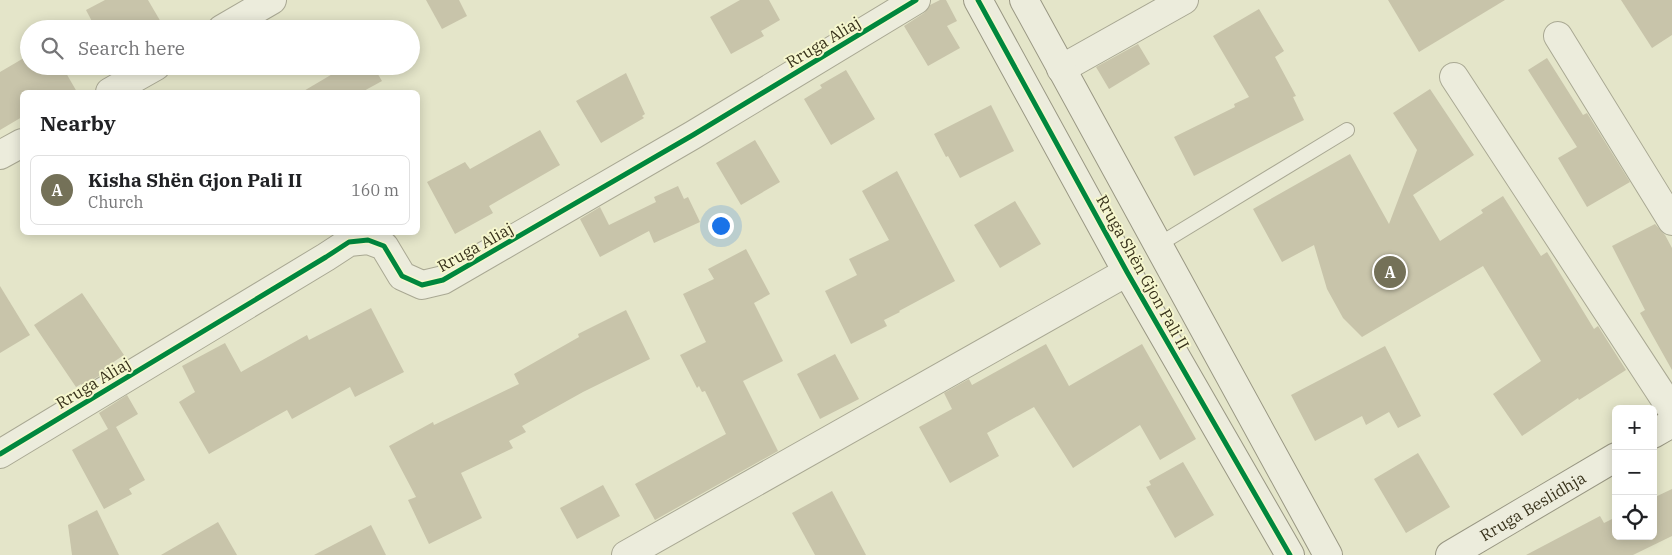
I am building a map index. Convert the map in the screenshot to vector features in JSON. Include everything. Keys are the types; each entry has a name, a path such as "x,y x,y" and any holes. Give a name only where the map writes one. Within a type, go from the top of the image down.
{"street":[{"path":"238,20 272,0"},
{"name":"Rruga Aliaj","path":"0,454 349,242 368,240 384,246 402,276 422,285 443,280 677,145 916,0"},
{"name":"Rruga Shën Gjon Pali II","path":"978,0 1127,272 1290,555"},
{"name":"Rruga Shën Gjon Pali II","path":"1024,0 1328,555"},
{"path":"1061,69 1184,0"},
{"path":"1558,36 1672,221"},
{"path":"114,90 140,75"},
{"path":"1454,77 1672,410"},
{"path":"0,156 20,144"},
{"path":"626,555 1127,272"},
{"path":"1657,432 1672,423"},
{"name":"Rruga Beslidhja","path":"1450,555 1612,458"}],"lane":[{"path":"1158,245 1347,130"}],"building":[{"path":"105,0 148,0 160,20 91,20 86,10"},
{"path":"426,0 459,0 467,16 442,29"},
{"path":"740,0 769,0 780,20 761,31 764,36 731,54 710,17"},
{"path":"940,0 946,0 957,21 947,26 960,48 928,66 904,26 924,13 930,5"},
{"path":"1388,0 1505,0 1419,52"},
{"path":"1621,0 1672,0 1672,35 1652,48"},
{"path":"1259,9 1284,51 1275,57 1296,96 1293,97 1304,120 1194,176 1174,137 1235,107 1234,104 1249,97 1213,36"},
{"path":"1138,44 1150,64 1109,89 1096,67"},
{"path":"1547,58 1583,115 1587,113 1630,182 1587,207 1558,158 1577,147 1528,70"},
{"path":"20,60 20,75 67,75 76,90 20,90 20,118 0,130 0,72"},
{"path":"846,70 875,119 831,145 804,99 822,88 820,85"},
{"path":"626,73 645,114 642,116 644,118 601,143 576,101"},
{"path":"331,75 378,75 382,81 366,90 305,90"},
{"path":"1430,89 1474,155 1413,195 1440,241 1483,213 1481,210 1503,196 1541,256 1547,252 1594,329 1598,326 1626,370 1579,400 1578,398 1522,436 1493,394 1541,361 1483,266 1362,337 1343,318 1327,289 1314,245 1282,262 1253,209 1350,154 1389,224 1417,150 1393,113"},
{"path":"991,105 1014,151 960,178 934,134"},
{"path":"540,130 560,165 489,206 493,213 455,234 427,182 465,162 470,169"},
{"path":"755,140 780,182 741,205 716,163"},
{"path":"897,171 955,281 884,320 887,326 851,344 825,291 857,275 849,259 889,240 862,191"},
{"path":"678,186 684,199 688,197 700,222 654,243 649,231 600,257 580,219 600,207 609,225 656,202 654,197"},
{"path":"1015,201 1041,244 1000,268 974,225"},
{"path":"1655,224 1665,235 1672,248 1672,370 1640,313 1645,310 1612,246"},
{"path":"746,249 770,294 754,303 783,361 743,381 778,451 655,520 635,484 726,434 705,391 702,392 699,386 697,388 680,355 706,342 683,294 714,279 708,269"},
{"path":"0,286 30,335 0,353"},
{"path":"82,293 124,355 109,365 111,369 82,386 81,384 76,387 34,325"},
{"path":"371,308 404,372 355,397 350,387 292,419 287,410 209,454 179,402 195,392 182,366 225,343 241,372 307,335 309,340"},
{"path":"626,310 650,359 583,392 522,426 526,432 509,441 513,448 461,473 482,518 429,544 408,500 416,497 389,446 433,422 434,425 519,384 514,374 579,337 578,334"},
{"path":"1046,344 1069,386 1142,344 1196,439 1160,460 1140,425 1073,468 1034,407 987,433 999,456 950,483 919,427 952,409 944,393 969,379 972,385"},
{"path":"1385,346 1421,416 1398,428 1389,412 1366,425 1362,416 1315,441 1291,395"},
{"path":"835,354 859,399 820,419 797,374"},
{"path":"127,395 138,414 116,427 145,480 129,489 132,494 104,509 72,450 108,429 99,413"},
{"path":"1418,453 1450,507 1406,533 1374,479"},
{"path":"1183,462 1214,515 1175,538 1146,487 1151,485 1149,481"},
{"path":"603,485 620,516 577,539 560,508"},
{"path":"1672,489 1672,536 1633,555 1526,555 1600,516 1604,523 1612,519 1612,540 1657,540 1657,496"},
{"path":"832,491 866,555 815,555 792,513"},
{"path":"97,510 119,555 72,555 68,525"},
{"path":"218,522 237,555 161,555"},
{"path":"371,525 386,555 314,555"}],"cycle path":[{"path":"0,454 349,242 368,240 384,246 402,276 422,285 443,280 693,135 916,0"},
{"path":"978,0 1127,272 1290,555"}],"place":[{"name":"Kisha Shën Gjon Pali II","path":"1390,272"}]}
